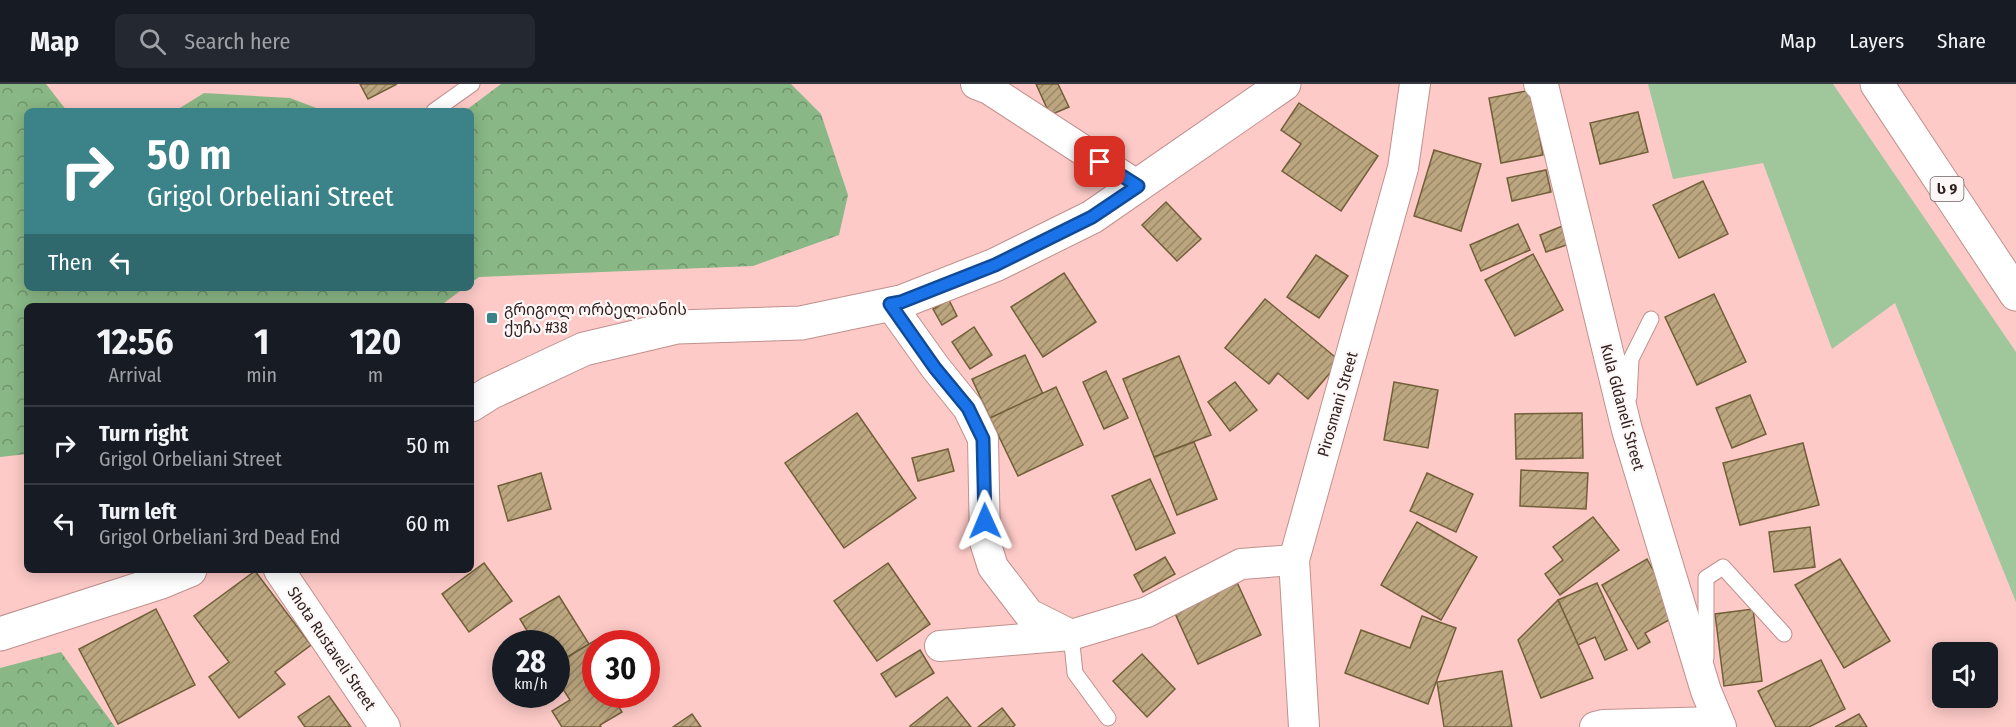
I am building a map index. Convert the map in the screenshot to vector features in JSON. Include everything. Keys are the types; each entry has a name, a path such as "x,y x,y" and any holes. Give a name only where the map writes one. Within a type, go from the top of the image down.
{"main road":[{"path":"474,403 490,393 584,349 677,327 801,323 901,302 995,265 1092,217 1284,84"},
{"name":"ს 9","path":"1878,84 2016,294"},
{"path":"0,634 183,573"}],"street":[{"path":"976,84 989,89 1138,186"},
{"name":"Pirosmani Street","path":"1304,727 1294,560 1403,168 1415,84"},
{"name":"Kula Gldaneli Street","path":"1539,84 1544,89 1627,430 1706,691 1719,724"},
{"path":"890,304 935,368 968,408 983,439 985,542 993,567 1029,614 1071,635"},
{"path":"940,646 1071,635 1148,612 1241,564 1294,560"},
{"name":"Shota Rustaveli Street","path":"281,573 385,727"},
{"path":"1595,727 1603,725 1719,724"}],"lane":[{"path":"438,108 472,84"},
{"path":"1627,430 1631,359 1651,319"},
{"path":"1706,691 1706,578 1723,567 1784,634"},
{"path":"1071,635 1075,673 1108,718"}],"green space":[{"path":"0,84 46,84 65,108 24,108 24,291 460,291 444,303 24,303 24,454 0,457"},
{"path":"501,84 791,84 821,114 848,195 839,235 753,266 479,277 474,281 474,108 469,108"},
{"path":"1648,84 1833,84 2016,352 2016,602 1895,303 1832,349 1763,163 1673,179"},
{"path":"204,93 290,98 316,108 180,108"},
{"path":"61,652 115,727 0,727 0,668"}],"building":[{"path":"360,84 397,84 368,99"},
{"path":"1036,84 1058,84 1069,107 1050,115"},
{"path":"1531,90 1543,155 1501,163 1489,98"},
{"path":"1299,103 1378,156 1341,211 1282,171 1301,144 1281,130"},
{"path":"1638,112 1648,152 1600,164 1590,123"},
{"path":"1434,150 1481,164 1461,231 1414,216"},
{"path":"1546,170 1551,192 1512,201 1507,178"},
{"path":"1703,181 1728,234 1679,258 1653,205"},
{"path":"1166,202 1201,239 1177,261 1142,225"},
{"path":"1518,224 1530,250 1481,271 1470,245"},
{"path":"1565,225 1572,243 1546,252 1540,235"},
{"path":"1533,254 1563,310 1515,336 1485,280"},
{"path":"1316,255 1348,276 1319,318 1287,297"},
{"path":"1064,273 1096,322 1043,357 1011,307"},
{"path":"1714,294 1746,362 1697,385 1665,317"},
{"path":"1265,299 1340,361 1308,399 1278,373 1269,384 1225,348"},
{"path":"949,300 957,316 942,325 933,309"},
{"path":"974,327 992,355 970,369 952,342"},
{"path":"1025,355 1043,394 990,418 972,379"},
{"path":"1179,356 1211,435 1154,457 1123,379"},
{"path":"1106,371 1128,418 1104,429 1083,382"},
{"path":"1235,382 1257,410 1230,431 1208,402"},
{"path":"1394,382 1438,390 1428,448 1384,440"},
{"path":"1056,387 1083,445 1018,476 990,418"},
{"path":"1750,395 1766,434 1732,448 1716,408"},
{"path":"857,413 916,498 844,548 785,463"},
{"path":"1582,413 1583,458 1516,459 1515,414"},
{"path":"1194,442 1217,499 1177,515 1154,457"},
{"path":"1803,443 1819,505 1740,525 1723,463"},
{"path":"948,449 954,471 918,481 912,458"},
{"path":"1521,470 1588,473 1586,509 1520,506"},
{"path":"541,473 551,509 508,521 498,486"},
{"path":"1427,473 1473,494 1456,532 1410,511"},
{"path":"1150,479 1175,533 1136,550 1112,496"},
{"path":"1593,517 1619,550 1560,595 1545,574 1563,560 1553,547"},
{"path":"1417,522 1477,557 1441,620 1381,585"},
{"path":"1810,527 1815,567 1774,572 1769,532"},
{"path":"1165,557 1175,574 1143,592 1134,575"},
{"path":"1647,559 1678,615 1645,633 1650,642 1638,649 1602,585"},
{"path":"1840,559 1890,641 1844,668 1795,585"},
{"path":"484,563 512,601 469,632 442,594 470,573 474,573 474,570"},
{"path":"888,563 930,624 877,661 834,601"},
{"path":"252,573 257,573 311,645 275,672 285,684 239,718 209,677 229,662 194,616"},
{"path":"1236,580 1261,635 1198,664 1173,609"},
{"path":"1597,583 1627,650 1605,660 1595,637 1578,645 1558,600"},
{"path":"559,596 582,633 582,648 570,656 570,630 527,630 520,619"},
{"path":"1558,600 1593,678 1541,698 1518,640"},
{"path":"156,609 195,685 118,724 79,649"},
{"path":"1753,609 1762,681 1724,686 1715,614"},
{"path":"1422,616 1456,628 1428,704 1345,673 1361,630 1410,648"},
{"path":"582,648 582,708 620,708 622,712 600,725 601,727 562,727 552,711 557,708 570,708 570,656"},
{"path":"920,650 934,673 896,697 881,674"},
{"path":"1142,654 1175,689 1147,717 1113,681"},
{"path":"1821,660 1845,709 1809,727 1776,727 1758,691"},
{"path":"1502,671 1512,727 1444,727 1437,682"},
{"path":"329,696 351,727 305,727 298,717"},
{"path":"947,697 971,727 910,726"},
{"path":"1002,708 1015,725 1013,727 978,727"},
{"path":"692,714 701,727 673,727"},
{"path":"1859,714 1867,727 1835,727"}],"place":[{"name":"გრიგოლ ორბელიანის ქუჩა #38","path":"492,318"}],"route":[{"path":"985,521 983,439 968,408 935,368 890,304 901,302 995,265 1092,217 1138,186 1100,162"}]}
